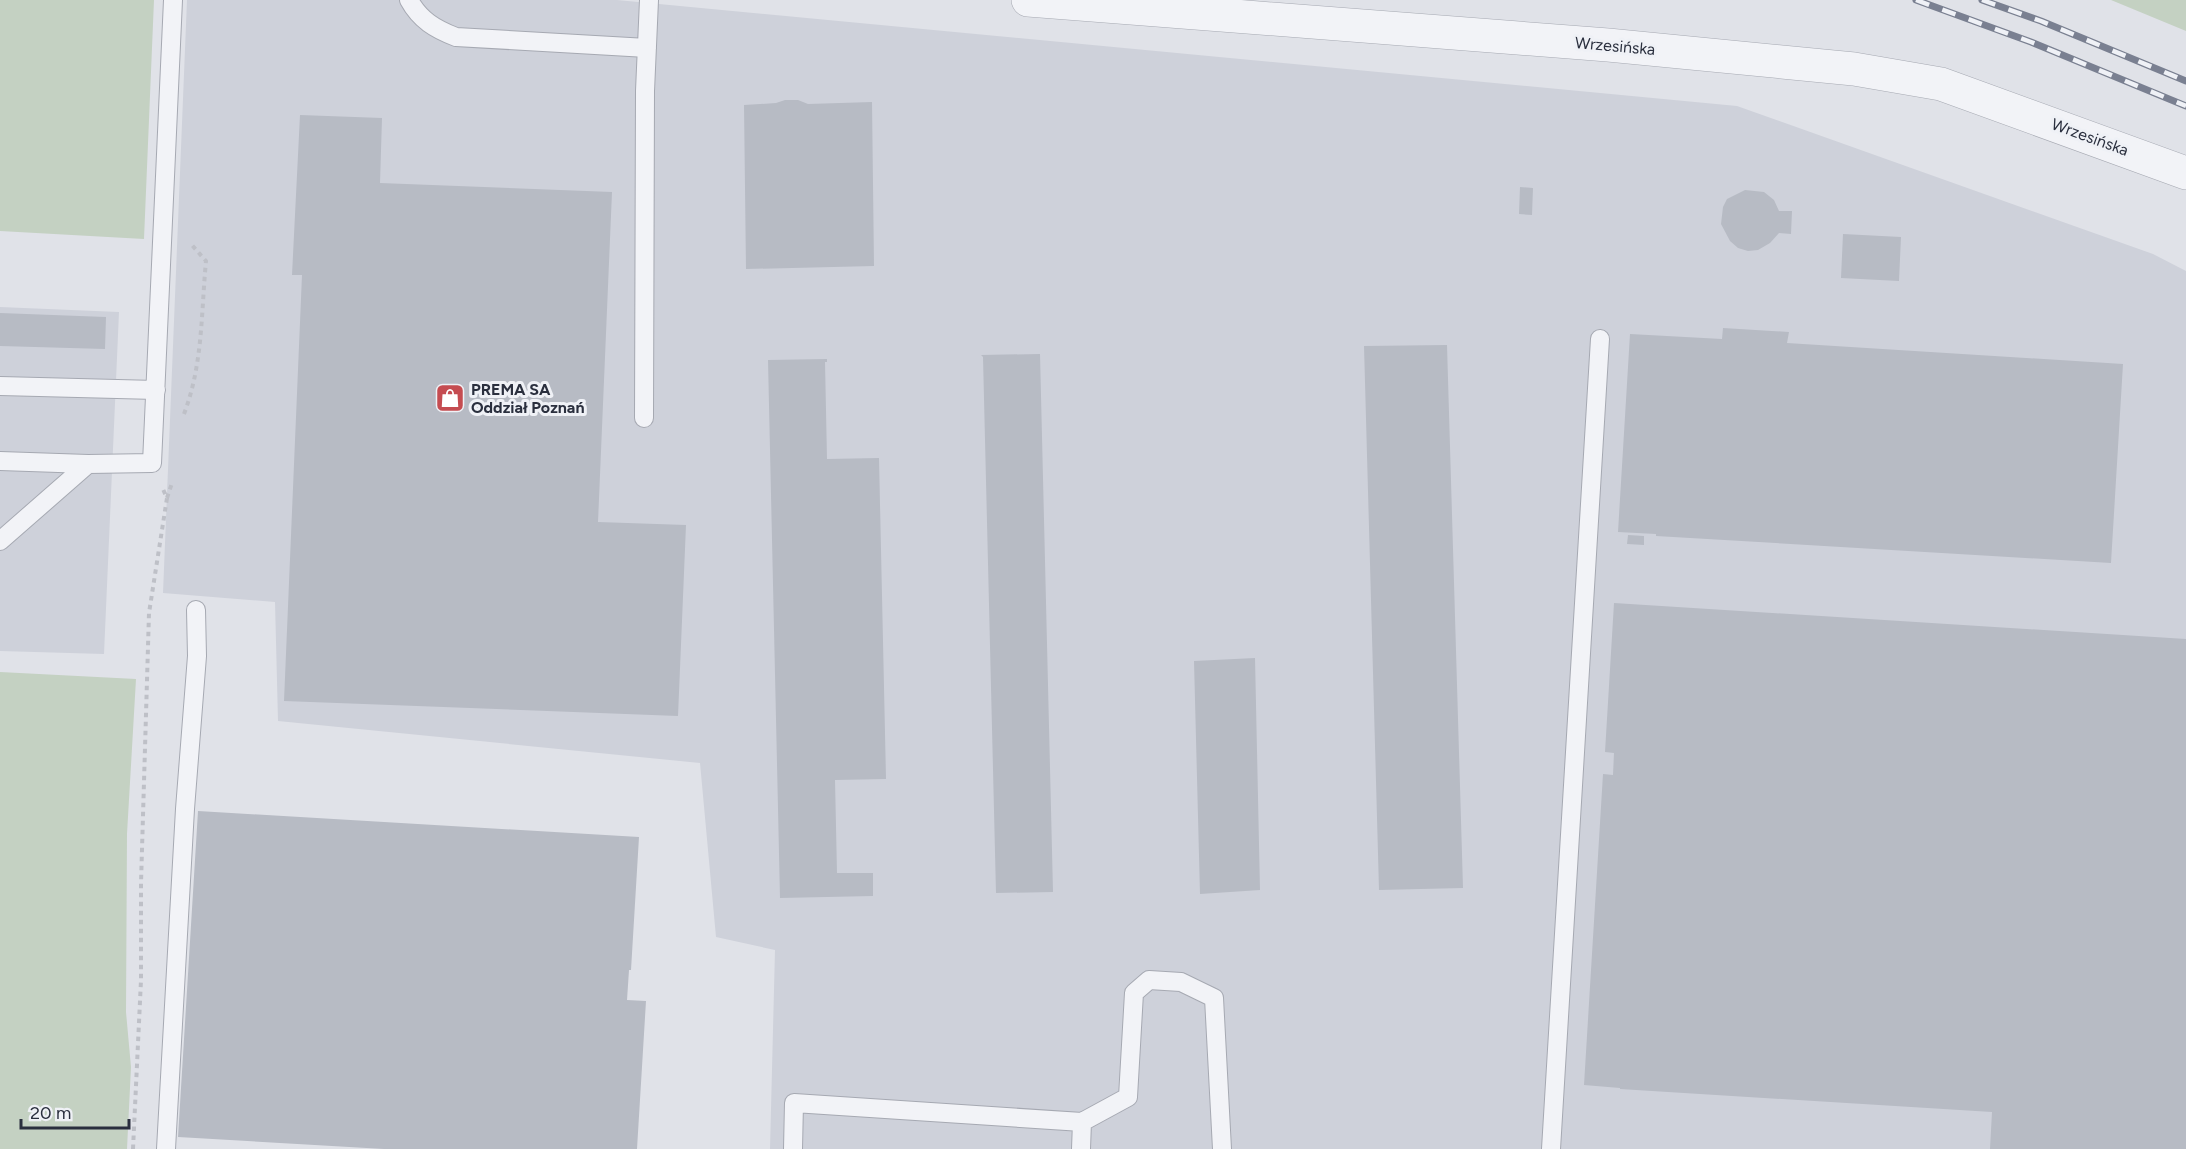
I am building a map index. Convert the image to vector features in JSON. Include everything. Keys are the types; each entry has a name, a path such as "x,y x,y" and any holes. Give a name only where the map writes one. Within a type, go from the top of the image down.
{"street":[{"name":"Wrzesińska","path":"1028,0 1596,44 1854,69 1941,84 2186,173"}],"lane":[{"path":"0,461 88,464 152,463 173,0"},
{"path":"409,0 425,22 439,31 456,37 646,48"},
{"path":"644,418 646,48 649,0"},
{"path":"1551,1149 1600,339"},
{"path":"0,386 156,390"},
{"path":"0,541 88,464"},
{"path":"166,1149 185,809 197,656 196,610"},
{"path":"793,1149 794,1102 1082,1122 1128,1097 1134,993 1149,980 1181,982 1214,998 1222,1149"},
{"path":"1081,1149 1082,1122"}],"path":[{"path":"164,215 206,261 202,335 197,373 182,419"},
{"path":"133,1149 141,980 141,873 149,613 167,498 152,463"}],"shaded area":[{"path":"187,0 617,0 1737,106 2153,254 2186,271 2186,1149 770,1149 775,950 716,937 700,763 278,721 275,602 163,593"},
{"path":"0,307 119,312 104,654 0,651"}],"green space":[{"path":"0,0 154,0 144,239 0,231"},
{"path":"2111,0 2186,0 2186,31"},
{"path":"0,672 136,679 127,834 126,1012 131,1067 127,1149 0,1149"}],"building":[{"path":"798,100 808,104 872,102 874,266 746,269 744,105 776,103"},
{"name":"PREMA SA Oddział Poznań","path":"300,115 382,118 380,183 612,192 598,522 686,525 678,716 284,701 302,275 292,275"},
{"path":"1520,187 1533,188 1532,215 1519,214"},
{"path":"1745,190 1764,192 1774,200 1779,211 1792,211 1791,234 1779,233 1770,243 1758,250 1748,251 1738,248 1730,241 1721,224 1723,207 1727,199"},
{"path":"1843,234 1901,237 1899,281 1841,278"},
{"path":"0,313 106,317 105,349 0,346"},
{"path":"1723,328 1789,332 1787,343 2123,364 2111,563 1618,532 1630,334 1722,339"},
{"path":"1447,345 1463,888 1379,890 1364,346"},
{"path":"1040,354 1053,892 996,893 983,357 981,355"},
{"path":"827,359 825,362 827,459 879,458 886,779 835,780 837,873 873,873 873,896 780,898 768,360"},
{"path":"1628,535 1644,536 1644,545 1627,544"},
{"path":"1614,603 2186,639 2186,1149 1990,1149 1992,1112 1584,1085 1603,774 1613,775 1614,753 1605,752"},
{"path":"1255,658 1260,890 1200,894 1194,661"},
{"path":"198,811 639,837 627,1000 646,1001 637,1149 384,1149 178,1137"}],"railway":[{"path":"1916,0 2031,42 2186,106"},
{"path":"1982,0 2041,21 2186,81"}],"place":[{"name":"PREMA SA Oddział Poznań","path":"450,398"}]}
